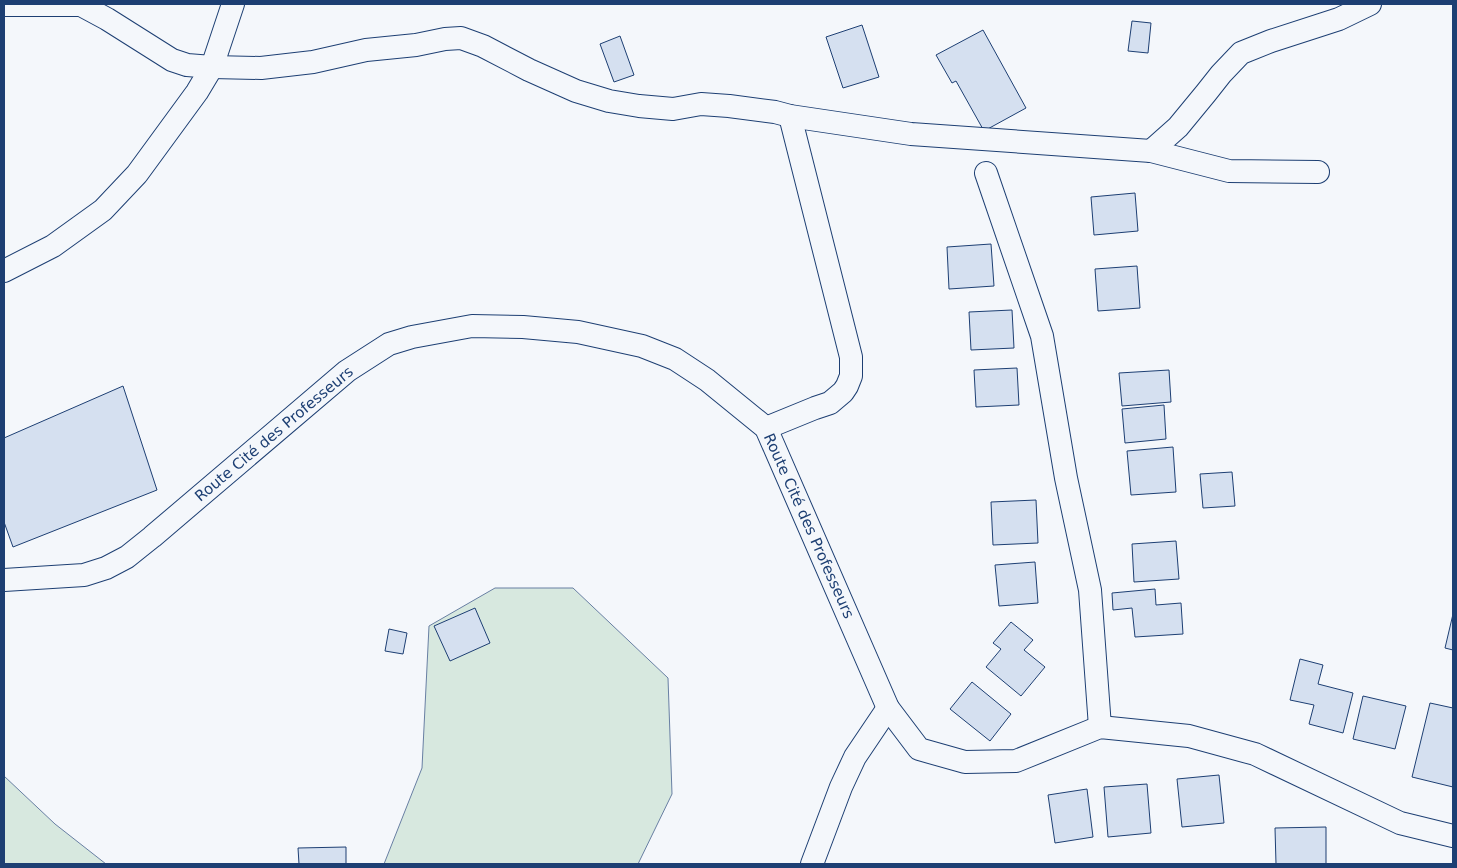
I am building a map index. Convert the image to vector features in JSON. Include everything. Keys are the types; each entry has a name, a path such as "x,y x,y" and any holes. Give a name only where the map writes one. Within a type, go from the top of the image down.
{"street":[{"path":"4,271 53,246 102,210 138,174 197,92 212,67 233,4"},
{"path":"1151,151 1178,127 1221,74 1241,53 1339,19 1370,4"},
{"path":"4,5 81,5 172,60 187,65 260,68 313,62 366,50 416,45 445,38 462,38 483,46 529,70 576,91 609,101 639,106 673,109 701,104 729,106 911,134 1151,151 1229,171 1318,172"},
{"path":"766,428 815,408 830,404 843,392 851,376 851,357 790,116"},
{"path":"986,173 1042,336 1066,478 1090,590 1100,728 1190,736 1255,754 1400,823 1453,836"},
{"name":"Route Cité des Professeurs","path":"4,580 84,574 106,568 127,557 346,371 389,344 412,337 472,326 523,327 578,332 642,346 675,359 707,380 766,428 888,708 919,749 965,762 1016,761 1100,728"},
{"path":"812,864 841,787 855,757 888,708"}],"shaded area":[{"path":"495,588 573,588 668,678 672,794 638,864 384,864 422,768 429,626"},
{"path":"4,776 55,824 106,864 4,864"}],"building":[{"path":"1132,21 1151,23 1148,53 1128,51"},
{"path":"862,25 879,77 843,88 826,37"},
{"path":"983,30 1026,108 984,131 956,81 952,83 936,55"},
{"path":"620,36 634,75 614,82 600,44"},
{"path":"1135,193 1138,231 1094,235 1091,197"},
{"path":"991,244 994,286 949,289 947,247"},
{"path":"1137,266 1140,308 1098,311 1095,269"},
{"path":"1012,310 1014,348 971,350 969,312"},
{"path":"1017,368 1019,405 976,407 974,370"},
{"path":"1169,370 1171,402 1122,406 1119,373"},
{"path":"123,386 157,490 13,547 4,522 4,438"},
{"path":"1164,405 1166,439 1125,443 1122,409"},
{"path":"1173,447 1176,492 1131,495 1127,451"},
{"path":"1232,472 1235,506 1203,508 1200,474"},
{"path":"1036,500 1038,543 993,545 991,502"},
{"path":"1176,541 1179,579 1134,582 1132,544"},
{"path":"1035,562 1038,603 999,606 995,565"},
{"path":"1155,589 1156,605 1181,603 1183,634 1135,637 1132,608 1113,610 1112,593"},
{"path":"475,608 490,643 450,661 434,626"},
{"path":"1453,614 1453,650 1445,648"},
{"path":"1011,622 1033,640 1024,650 1045,667 1021,696 986,667 1001,649 993,643"},
{"path":"389,629 407,633 403,654 385,651"},
{"path":"1300,659 1323,665 1318,684 1353,693 1343,733 1309,724 1314,705 1290,700"},
{"path":"972,682 1011,714 990,741 950,709"},
{"path":"1363,696 1406,706 1395,749 1353,739"},
{"path":"1430,703 1453,708 1453,787 1412,777"},
{"path":"1219,775 1224,823 1182,827 1177,779"},
{"path":"1147,784 1151,833 1108,837 1104,787"},
{"path":"1087,789 1093,837 1055,843 1048,795"},
{"path":"1326,827 1326,864 1276,864 1275,828"},
{"path":"346,847 346,864 299,864 298,848"}]}
